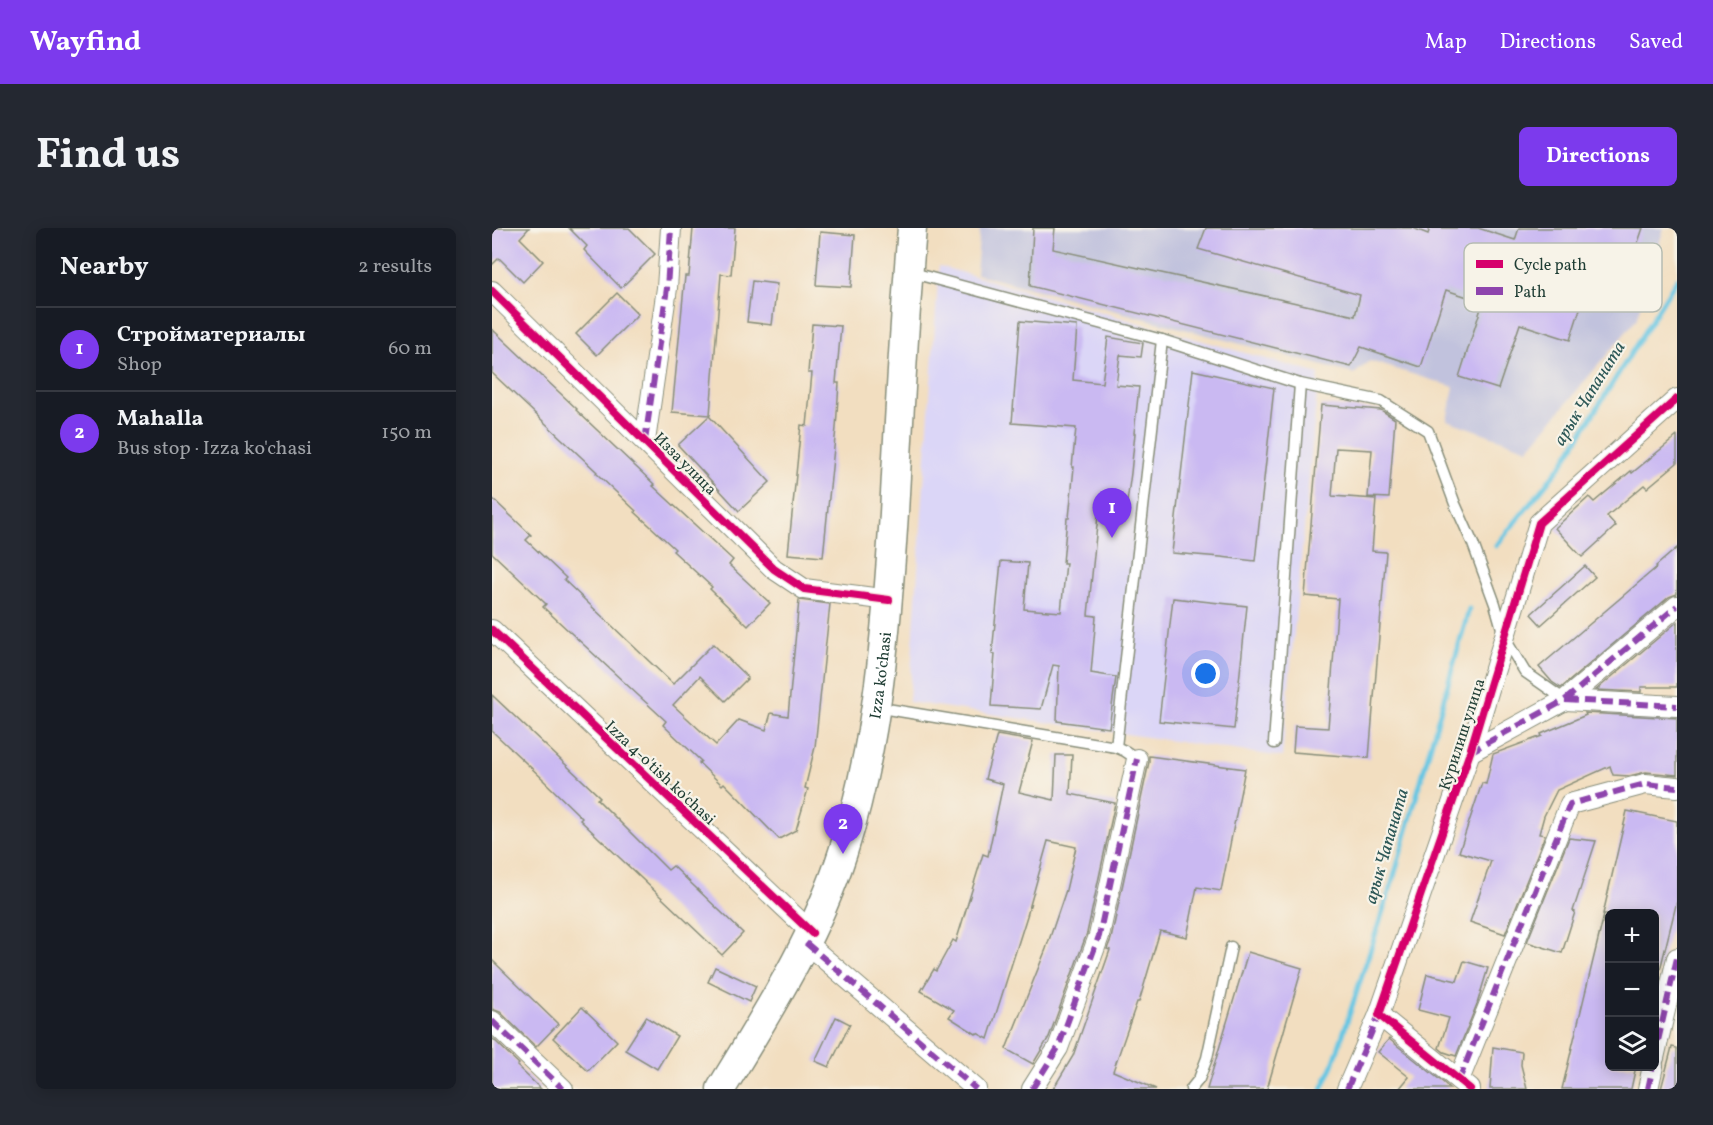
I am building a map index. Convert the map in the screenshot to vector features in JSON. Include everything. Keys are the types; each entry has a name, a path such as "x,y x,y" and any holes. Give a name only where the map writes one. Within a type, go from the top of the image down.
{"main road":[{"name":"Izza ko'chasi","path":"721,1089 809,938 843,854 861,783 875,706 889,600 912,228"}],"street":[{"name":"Изза улица","path":"645,441 667,288 669,230"},
{"name":"Изза улица","path":"492,291 774,569 804,589 889,600"},
{"name":"Курилиш улица","path":"1347,1089 1379,1015 1470,752 1539,523 1677,399"},
{"name":"Курилиш улица","path":"1470,752 1564,700 1677,606"},
{"name":"Izza 4-o'tish ko'chasi","path":"492,630 809,938 976,1089"},
{"path":"1564,700 1677,706"},
{"path":"1032,1089 1058,1048 1100,936 1137,759"},
{"path":"1379,1015 1465,1084 1570,804 1645,784 1677,787"},
{"path":"1659,1037 1677,958"},
{"path":"492,1021 563,1089"},
{"path":"1648,1089 1652,1071"}],"lane":[{"path":"908,272 1162,340 1300,384 1382,401 1428,431 1455,504 1473,543 1495,603 1505,639 1525,672 1564,700"},
{"path":"1116,747 1162,340"},
{"path":"1274,742 1300,384"},
{"path":"875,706 1116,747 1137,759"},
{"path":"1191,1089 1199,1079 1207,1058 1231,947"}],"shaded area":[{"path":"980,228 1664,228 1659,243 1464,243 1464,312 1638,312 1636,320 1528,449 1447,420 1454,387 1370,361 1354,374 976,274"},
{"path":"939,266 1319,374 1282,757 909,702"}],"building":[{"path":"492,228 529,228 520,238 543,261 523,282 499,258 492,265"},
{"path":"569,228 629,228 655,254 621,288 584,250 587,246"},
{"path":"693,228 735,228 731,275 721,274 710,415 672,412 685,276 689,276"},
{"path":"1033,228 1055,228 1053,249 1355,316 1360,295 1198,249 1206,228 1413,228 1428,234 1430,228 1478,228 1515,240 1519,228 1643,228 1638,243 1464,243 1464,296 1446,290 1421,367 1361,347 1351,367 1030,286"},
{"path":"820,232 855,235 851,287 816,285"},
{"path":"752,281 777,284 772,325 747,322"},
{"path":"617,293 638,314 597,355 576,334"},
{"path":"1480,312 1579,312 1570,340 1520,324 1498,389 1459,377"},
{"path":"1020,321 1077,326 1073,380 1102,383 1108,337 1143,343 1141,357 1120,355 1116,385 1139,387 1131,473 1125,517 1098,515 1088,615 1096,616 1091,673 1116,677 1109,728 1057,721 1059,666 1053,665 1041,709 991,706 995,654 992,654 1001,561 1028,563 1024,609 1061,612 1066,563 1063,563 1067,518 1069,518 1074,467 1072,467 1076,428 1012,423"},
{"path":"812,324 841,326 836,383 839,383 836,428 823,557 788,554 801,425 807,426 812,373 808,373"},
{"path":"492,329 655,485 653,486 733,560 729,565 770,603 748,626 710,589 712,587 673,551 675,549 492,373"},
{"path":"1193,370 1274,388 1255,561 1172,553"},
{"path":"1321,405 1381,410 1395,419 1389,498 1368,497 1372,450 1336,448 1332,496 1376,499 1372,551 1386,552 1369,758 1293,752 1295,726 1328,728 1338,599 1305,596"},
{"path":"709,416 770,482 739,511 678,445"},
{"path":"1677,436 1677,463 1647,488 1644,485 1607,516 1616,526 1582,557 1555,528 1589,497 1594,502"},
{"path":"492,498 531,535 526,540 566,578 564,580 673,684 713,644 748,678 725,701 700,676 673,705 716,745 739,720 766,730 771,713 788,716 799,600 830,604 815,747 805,788 808,789 796,830 779,839 724,783 722,785 699,763 701,761 663,725 666,721 543,607 546,604 492,553"},
{"path":"1677,548 1677,594 1669,597 1561,688 1552,682 1539,667"},
{"path":"1585,566 1595,577 1541,625 1531,614"},
{"path":"1173,598 1247,606 1234,729 1159,721"},
{"path":"1677,622 1677,687 1641,687 1641,692 1596,690"},
{"path":"492,695 600,797 597,799 668,870 673,866 743,933 722,955 580,820 582,818 492,731"},
{"path":"1585,713 1677,718 1677,775 1646,772 1629,776 1613,775 1610,766 1557,790 1544,816 1539,834 1545,835 1505,934 1470,922 1491,861 1459,852 1482,783 1486,784 1493,754 1542,736 1541,734 1586,715"},
{"path":"997,735 1033,741 1019,792 1054,800 1056,755 1072,755 1070,794 1115,803 1087,933 1049,1037 1033,1064 1006,1049 1046,949 1066,890 1076,847 1048,841 988,1039 949,1017 954,1010 921,991 934,969 936,971 953,940 956,942 983,854 988,856 1003,784 985,779"},
{"path":"1149,756 1245,769 1221,891 1197,887 1187,937 1160,931 1139,1002 1137,1002 1113,1071 1156,1089 1053,1089 1073,1056 1110,950 1107,949"},
{"path":"1627,811 1677,821 1677,901 1660,970 1659,909 1605,909 1605,914 1603,914"},
{"path":"1569,838 1596,841 1562,953 1527,942"},
{"path":"1605,915 1605,1071 1635,1071 1631,1089 1562,1089"},
{"path":"1248,952 1302,968 1267,1089 1207,1089"},
{"path":"492,960 558,1024 536,1047 500,1012 492,1009"},
{"path":"1464,961 1488,968 1477,1004 1456,1056 1439,1048 1449,1018 1418,1010 1427,974 1457,981"},
{"path":"715,967 756,986 749,1002 708,982"},
{"path":"582,1007 617,1041 588,1071 553,1038"},
{"path":"646,1017 677,1036 657,1069 625,1050"},
{"path":"836,1017 850,1024 829,1067 815,1061"},
{"path":"492,1038 519,1064 517,1066 541,1089 492,1089"},
{"path":"1389,1039 1450,1089 1399,1089 1409,1077 1378,1052"},
{"path":"1493,1047 1522,1052 1521,1065 1527,1089 1490,1089"},
{"path":"1672,1047 1677,1048 1677,1089 1661,1089"}],"waterway":[{"name":"арык Чапаната","path":"1662,303 1677,279"},
{"name":"арык Чапаната","path":"1496,546 1563,463 1657,312"},
{"name":"арык Чапаната","path":"1322,1089 1333,1065 1393,880 1469,609"}],"marked path":[{"path":"645,441 667,288 671,228"},
{"path":"1470,752 1565,700 1677,606"},
{"path":"1565,700 1677,706"},
{"path":"1032,1089 1058,1048 1099,936 1137,759"},
{"path":"1459,1080 1570,804 1645,784 1677,787"},
{"path":"806,943 976,1089"},
{"path":"1659,1036 1677,958"},
{"path":"1347,1089 1379,1015"},
{"path":"492,1021 563,1089"},
{"path":"1648,1089 1652,1071"}],"cycle path":[{"path":"492,291 774,569 804,589 889,600"},
{"path":"1470,1089 1379,1015 1470,752 1539,523 1677,399"},
{"path":"492,630 812,933"}],"place":[{"name":"Стройматериалы","path":"1112,538"},
{"name":"Mahalla","path":"843,854"}]}
